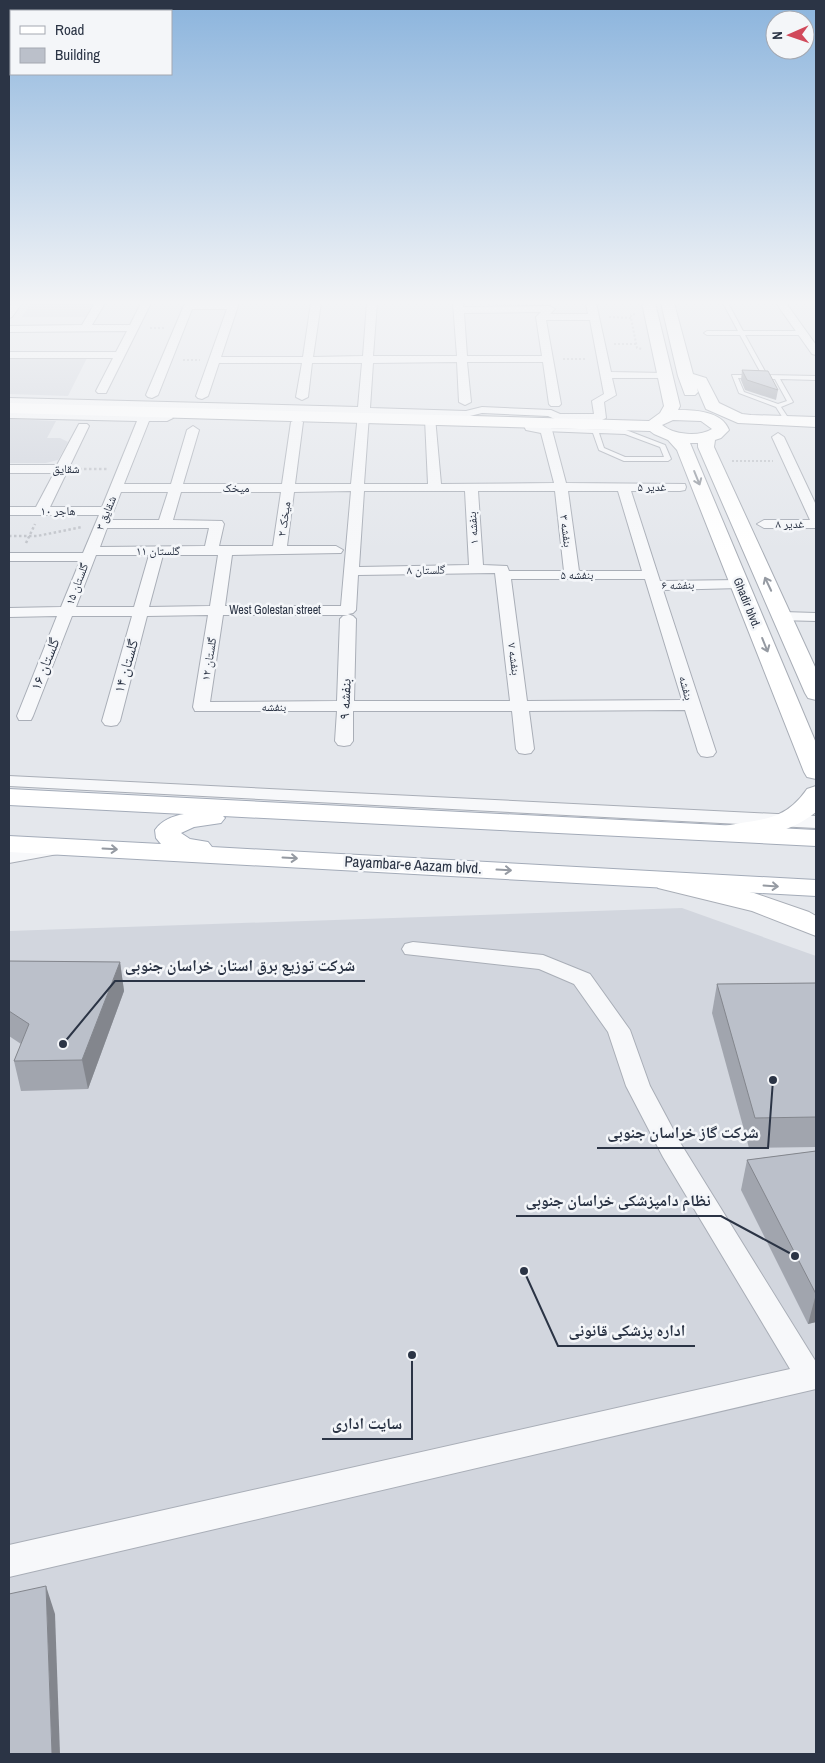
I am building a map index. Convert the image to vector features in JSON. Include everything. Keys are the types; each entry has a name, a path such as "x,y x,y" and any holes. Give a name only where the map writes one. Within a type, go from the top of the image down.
{"main road":[{"path":"667,385 672,406 660,421 660,432 673,436 691,438 712,428 778,427 816,430"},
{"path":"688,385 694,407 712,428"},
{"path":"703,385 710,403 721,411 738,418 778,427 797,438"},
{"path":"9,408 363,417 432,422 466,412 528,422 660,421 684,415 712,428"},
{"path":"778,427 816,422"},
{"name":"Ghadir blvd.","path":"712,428 706,447 816,693"},
{"name":"Ghadir blvd.","path":"673,436 684,448 815,767"},
{"path":"730,833 776,826 800,814 816,798 816,794"},
{"path":"9,797 816,838"},
{"path":"261,857 183,846 169,838 168,830 178,823 194,818 383,816"},
{"name":"Payambar-e Aazam blvd.","path":"9,844 816,888"},
{"path":"650,878 746,899 797,917 816,927"}],"street":[{"path":"102,391 105,385"},
{"path":"152,395 156,385"},
{"path":"202,396 206,385"},
{"path":"302,397 304,385"},
{"name":"West Golestan street","path":"9,612 348,610 366,385"},
{"path":"463,385 466,412"},
{"path":"552,385 555,404"},
{"path":"9,415 297,422 482,410 551,413 557,417 600,418 598,401 610,395 608,385"},
{"path":"9,401 363,417"},
{"name":"شقایق ۳","path":"89,554 144,418"},
{"name":"میخک ۲","path":"280,549 297,422"},
{"path":"432,422 435,487"},
{"path":"528,422 530,428 546,430"},
{"path":"41,511 83,426"},
{"path":"778,427 788,461 816,519"},
{"path":"165,524 193,430"},
{"name":"بنفشه ۳","path":"546,430 561,487 572,575"},
{"name":"شقایق","path":"9,469 61,469"},
{"name":"بنفشه ۱","path":"471,487 476,570"},
{"path":"357,488 623,487"},
{"name":"غدیر ۵","path":"623,487 680,487"},
{"name":"بنفشه","path":"201,707 692,705 623,487"},
{"name":"میخک","path":"116,488 357,488"},
{"name":"هاجر ۱۰","path":"9,511 107,511"},
{"path":"102,524 216,524 211,550"},
{"name":"غدیر ۸","path":"764,524 816,524"},
{"path":"217,611 226,550"},
{"name":"گلستان ۱۱","path":"13,557 157,551 336,550"},
{"name":"گلستان ۱۴","path":"111,720 157,551"},
{"name":"گلستان ۱۵","path":"66,612 89,554"},
{"name":"گلستان ۸","path":"350,571 476,570 502,572"},
{"name":"بنفشه ۵","path":"502,572 652,580"},
{"name":"بنفشه ۷","path":"502,572 525,749"},
{"name":"بنفشه ۶","path":"652,580 701,585 740,584"},
{"name":"گلستان ۱۲","path":"201,707 217,611"},
{"name":"گلستان ۱۶","path":"25,716 66,612"},
{"path":"783,617 816,617"},
{"name":"بنفشه ۹","path":"344,741 348,619"},
{"path":"692,705 707,752"},
{"path":"9,781 816,822"},
{"path":"9,857 70,847"},
{"path":"9,1561 813,1377 672,1150 638,1086 619,1030 582,979 543,962 413,949"}],"lane":[{"path":"738,385 742,393 778,406 790,402 781,385"},
{"path":"778,406 778,427"},
{"path":"546,430 595,431 626,432 663,446 668,459 624,459 601,449 595,431"}],"path":[{"path":"713,461 788,461"},
{"name":"شقایق","path":"61,469 122,469"},
{"path":"13,557 30,536 41,511"},
{"path":"9,536 30,536 102,524"}],"shaded area":[{"path":"9,385 73,385 68,396 9,394"},
{"path":"9,419 56,421 47,438 60,438 68,442 58,460 46,463 9,463"},
{"path":"682,908 816,956 816,1754 9,1754 9,931"}],"building":[{"path":"763,385 776,385 778,390"},
{"path":"9,961 120,962 82,1060 14,1061 29,1024 9,1011"},
{"path":"816,983 816,1117 755,1118 717,984"},
{"path":"816,1151 816,1294 747,1160"},
{"path":"46,1586 52,1754 9,1754 9,1594"}],"place":[{"name":"شرکت توزیع برق استان خراسان جنوبی","path":"63,1044"},
{"name":"شرکت گاز خراسان جنوبی","path":"773,1080"},
{"name":"نظام دامپزشکی خراسان جنوبی","path":"795,1256"},
{"name":"اداره پزشکی قانونی","path":"524,1271"},
{"name":"سایت اداری","path":"412,1355"}]}
